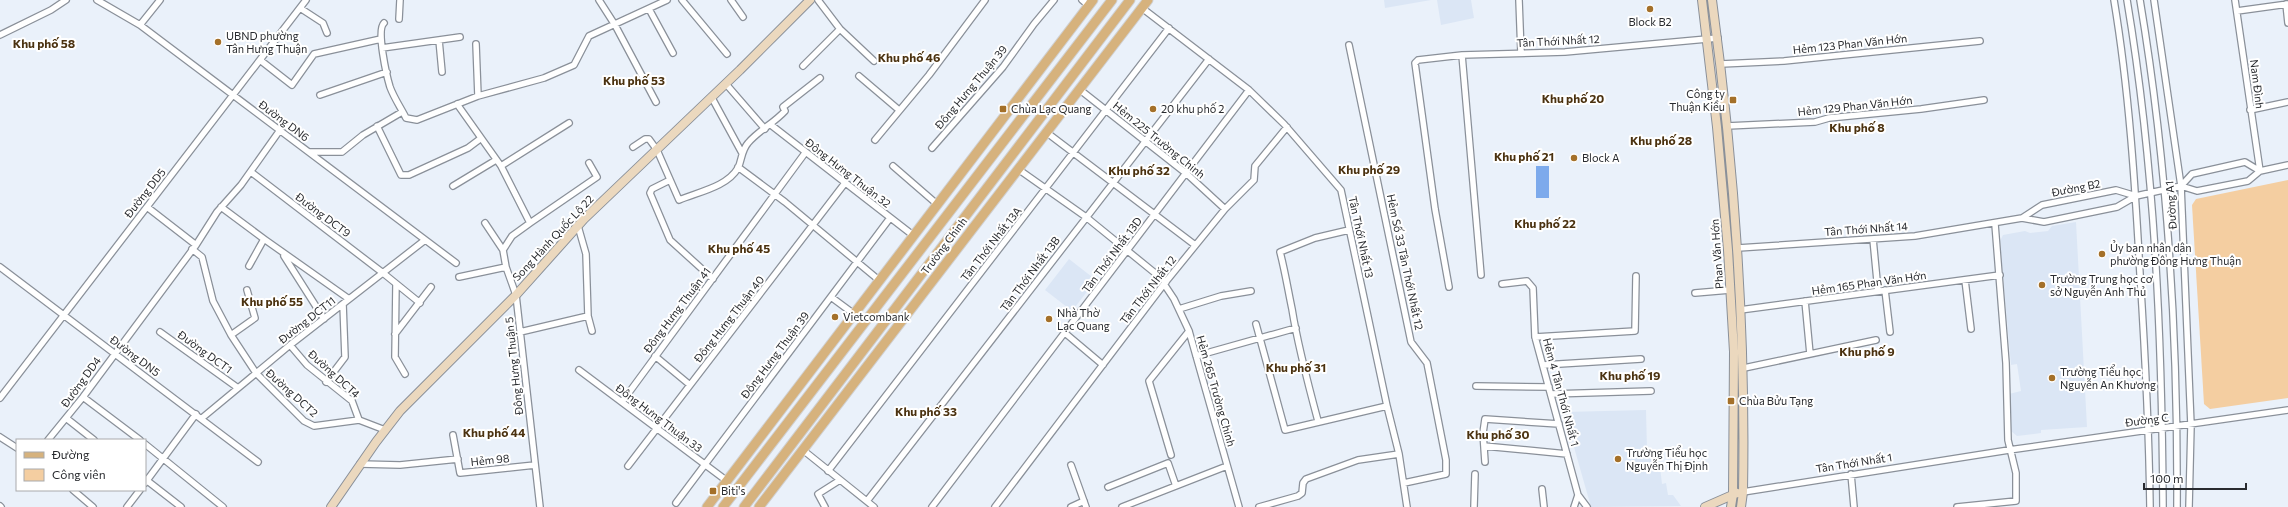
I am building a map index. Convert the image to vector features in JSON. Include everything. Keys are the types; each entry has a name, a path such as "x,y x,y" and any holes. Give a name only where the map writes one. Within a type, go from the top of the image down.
{"main road":[{"name":"Song Hành Quốc Lộ 22","path":"331,507 360,464 400,411 516,294 578,226 712,98 810,0"},
{"name":"Trường Chinh","path":"723,507 1112,0"},
{"name":"Trường Chinh","path":"744,507 1130,0"},
{"name":"Trường Chinh","path":"759,507 1148,0"},
{"name":"Phan Văn Hớn","path":"1702,0 1724,189 1730,290 1735,387 1733,494 1731,507"},
{"name":"Phan Văn Hớn","path":"1712,0 1721,64 1738,248 1744,368 1743,492 1741,507"},
{"path":"707,507 938,205 1088,2"},
{"path":"923,224 956,250"},
{"name":"Tân Thới Nhất 1","path":"1705,507 1733,494 1743,492"}],"street":[{"path":"0,35 51,10 66,0"},
{"name":"Đường DN6","path":"97,0 140,26 456,263"},
{"path":"140,26 160,0"},
{"name":"Đường DD5","path":"0,398 306,0"},
{"path":"399,19 400,0"},
{"path":"599,0 615,25 656,102"},
{"path":"384,23 381,28 381,39 390,87 406,118 416,120 478,96 544,78 574,65 589,36 668,0"},
{"path":"682,0 727,54"},
{"path":"731,0 743,17"},
{"path":"818,0 840,29 874,61"},
{"path":"875,140 929,75 985,0"},
{"name":"Đông Hưng Thuận 39","path":"932,148 1003,67 1034,24 1054,0"},
{"path":"1519,0 1521,53"},
{"path":"2114,0 2121,41 2136,196 2149,429 2150,507"},
{"name":"Đường A1","path":"2127,0 2138,65 2152,193 2162,428 2163,507"},
{"name":"Đường A1","path":"2140,0 2166,190 2177,426 2177,507"},
{"name":"Đường A1","path":"2154,0 2181,186 2191,424 2189,507"},
{"name":"Nam Đình","path":"2236,0 2250,110 2260,171"},
{"path":"2237,11 2287,4 2288,23"},
{"path":"300,8 323,23 327,33"},
{"name":"Tân Thới Nhất 13","path":"1142,8 1250,90 1287,127 1341,190 1387,406 1399,454 1407,507"},
{"path":"649,9 673,53"},
{"name":"Tân Thới Nhất 13A","path":"828,471 1169,28"},
{"path":"803,66 840,29"},
{"path":"382,48 460,37"},
{"name":"Tân Thới Nhất 12","path":"1449,287 1434,209 1415,63 1418,60 1462,55 1521,53 1718,38"},
{"path":"260,60 292,85 314,54 381,39"},
{"path":"439,40 442,72"},
{"name":"Hẻm 123 Phan Văn Hớn","path":"1721,64 1784,61 1980,41"},
{"path":"476,44 478,96"},
{"name":"Hẻm Số 33 Tân Thới Nhất 12","path":"1350,45 1411,342 1427,364 1446,460 1446,474 1404,483"},
{"path":"1462,55 1481,275"},
{"name":"Tân Thới Nhất 13B","path":"867,501 1209,59"},
{"path":"320,95 387,72"},
{"path":"859,76 899,110"},
{"path":"632,147 647,139 657,150 679,200 721,184 738,167 742,153 748,143 771,125 785,111 783,107 820,78"},
{"path":"726,84 765,129"},
{"name":"Hẻm 225 Trường Chinh","path":"1079,89 1146,140 1187,174 1225,209"},
{"name":"Tân Thới Nhất 13D","path":"932,507 1250,90"},
{"path":"712,98 742,153"},
{"name":"Hẻm 129 Phan Văn Hớn","path":"1727,126 1815,122 1829,118 1921,109 1984,100"},
{"path":"2250,110 2288,102"},
{"path":"457,104 480,139 501,166 530,223"},
{"path":"310,152 342,152 363,134 402,112"},
{"path":"501,166 569,124"},
{"name":"Đông Hưng Thuận 32","path":"771,125 914,236"},
{"path":"377,126 401,175 409,175 468,148 480,139"},
{"name":"Tân Thới Nhất 12","path":"995,507 1165,283 1225,209 1254,180 1255,166 1287,127"},
{"path":"194,247 221,208 250,172 280,130"},
{"path":"1046,132 1196,245"},
{"name":"Đông Hưng Thuận 41","path":"622,402 806,153"},
{"path":"453,186 496,160"},
{"name":"Đường B2","path":"2022,218 2044,222 2117,207 2136,196 2181,186 2192,174 2245,162 2260,171"},
{"path":"485,223 503,250 512,236 597,177 590,163"},
{"path":"893,166 938,205"},
{"name":"Đường B2","path":"2181,186 2196,191 2248,181 2260,171 2288,166"},
{"path":"738,167 776,195 880,281"},
{"name":"Hẻm 265 Trường Chinh","path":"1018,169 1086,217 1165,283 1189,331 1239,507"},
{"name":"Đường DCT9","path":"250,172 383,273 420,304"},
{"path":"670,180 652,189 650,193 666,235 674,245 713,279"},
{"name":"Đông Hưng Thuận 40","path":"628,466 845,183"},
{"name":"Đường B2","path":"1995,224 2022,218 2042,205 2116,190 2136,196"},
{"name":"Đường DCT2","path":"147,207 194,247 202,257 213,301 231,335 256,373 304,421 314,426 359,420 385,430"},
{"path":"221,208 283,254 349,299"},
{"name":"Đông Hưng Thuận 39","path":"676,503 890,218"},
{"path":"1957,507 2016,500 2016,473 2009,450 2000,275 1995,224"},
{"name":"Tân Thới Nhất 14","path":"1738,248 1915,236 1995,224"},
{"path":"578,226 586,254 588,316 592,331"},
{"path":"1318,421 1307,382 1289,283 1280,252 1315,238 1349,230"},
{"path":"249,266 264,239"},
{"path":"1873,239 1878,291"},
{"name":"Đường DCT11","path":"202,418 290,345 426,240"},
{"name":"Đường DD4","path":"49,439 83,397 114,352 194,247"},
{"name":"Đông Hưng Thuận 5","path":"503,250 506,267 516,294 540,507"},
{"path":"283,254 324,318"},
{"name":"Đường DN5","path":"0,267 202,418 258,462"},
{"path":"459,277 506,267"},
{"name":"Hẻm 165 Phan Văn Hớn","path":"1740,310 2000,275"},
{"path":"1535,337 1635,331 1636,276"},
{"path":"1965,280 1971,329"},
{"name":"Hẻm 4 Tân Thới Nhất 1","path":"1502,284 1527,281 1531,284 1535,337 1578,495 1587,507"},
{"path":"396,284 395,357 405,374"},
{"path":"395,334 420,304 431,287"},
{"path":"231,335 255,318 247,290"},
{"path":"1695,293 1730,290"},
{"path":"1885,290 1890,332"},
{"path":"1179,309 1221,296 1251,291"},
{"path":"832,297 854,314"},
{"path":"1805,302 1810,354"},
{"path":"326,382 345,357 343,304"},
{"path":"520,332 588,316"},
{"path":"1256,324 1285,430 1318,421 1387,406"},
{"path":"1196,356 1296,328"},
{"path":"1171,455 1149,381 1189,331"},
{"name":"Đường DCT1","path":"160,332 238,388"},
{"path":"1065,333 1103,365"},
{"path":"1744,368 1876,340"},
{"name":"Đường DCT4","path":"290,345 326,382 352,401 359,420"},
{"path":"655,356 690,385"},
{"path":"1543,365 1641,358"},
{"name":"Đông Hưng Thuận 33","path":"579,370 726,481"},
{"path":"1476,386 1549,387"},
{"path":"1551,394 1652,391"},
{"path":"83,397 139,439"},
{"name":"Đường C","path":"2009,450 2288,410"},
{"path":"181,507 146,481 196,414"},
{"path":"66,418 93,439"},
{"path":"1485,462 1485,419 1559,424"},
{"name":"Hẻm 98","path":"454,435 460,473 535,465"},
{"path":"0,437 16,447"},
{"path":"146,445 223,507"},
{"path":"1484,446 1567,454"},
{"path":"803,450 874,507"},
{"name":"Tân Thới Nhất 1","path":"1743,492 2009,450"},
{"path":"1259,507 1298,496 1302,493 1303,482 1306,479 1358,460 1399,454"},
{"path":"360,464 400,465 458,459"},
{"path":"1108,487 1168,463 1176,486"},
{"path":"1071,465 1086,507"},
{"path":"1122,507 1227,466"},
{"path":"1474,474 1474,507"},
{"path":"1851,474 1854,507"},
{"path":"825,507 818,494 840,480"},
{"path":"1542,489 1544,507"},
{"path":"74,491 93,507"},
{"path":"127,507 139,491"},
{"path":"1574,507 1578,495"},
{"path":"1071,507 1084,501"}],"shaded area":[{"path":"1384,0 1431,0 1385,8"},
{"path":"1437,0 1471,0 1474,18 1441,25"},
{"path":"2076,222 2087,427 2041,430 2041,433 2017,436 2011,431 2009,394 2021,391 2017,364 2011,365 2000,241 2003,235 2025,231 2030,233 2048,231 2052,226"},
{"path":"1069,259 1096,280 1072,311 1045,290"},
{"name":"Trường Tiểu học Nguyễn Thị Định","path":"1646,410 1647,450 1658,450 1662,484 1666,483 1668,495 1673,495 1681,506 1591,507 1564,412"}],"green space":[{"path":"2288,180 2288,398 2210,409 2204,404 2192,205 2196,199"}],"water":[{"path":"1536,166 1549,166 1549,198 1536,198"}],"place":[{"name":"Block B2","path":"1650,9"},
{"name":"UBND phường Tân Hưng Thuận","path":"218,42"},
{"name":"Công ty Thuận Kiều","path":"1733,100"},
{"name":"Chùa Lạc Quang","path":"1003,109"},
{"name":"20 khu phố 2","path":"1153,109"},
{"name":"Block A","path":"1574,158"},
{"name":"Ủy ban nhân dân phường Đông Hưng Thuận","path":"2102,254"},
{"name":"Trường Trung học cơ sở Nguyễn Anh Thủ","path":"2042,285"},
{"name":"Vietcombank","path":"835,317"},
{"name":"Nhà Thờ Lạc Quang","path":"1049,319"},
{"name":"Trường Tiểu học Nguyễn An Khương","path":"2052,378"},
{"name":"Chùa Bửu Tạng","path":"1731,401"},
{"name":"Trường Tiểu học Nguyễn Thị Định","path":"1618,459"},
{"name":"Biti's","path":"713,491"}],"district":[{"name":"Khu phố 58","path":"44,44"},
{"name":"Khu phố 46","path":"909,58"},
{"name":"Khu phố 53","path":"634,81"},
{"name":"Khu phố 20","path":"1573,99"},
{"name":"Khu phố 8","path":"1857,128"},
{"name":"Khu phố 28","path":"1661,141"},
{"name":"Khu phố 21","path":"1524,157"},
{"name":"Khu phố 29","path":"1369,170"},
{"name":"Khu phố 32","path":"1139,171"},
{"name":"Khu phố 22","path":"1545,224"},
{"name":"Khu phố 45","path":"739,249"},
{"name":"Khu phố 55","path":"272,302"},
{"name":"Khu phố 9","path":"1867,352"},
{"name":"Khu phố 31","path":"1296,368"},
{"name":"Khu phố 19","path":"1630,376"},
{"name":"Khu phố 33","path":"926,412"},
{"name":"Khu phố 44","path":"494,433"},
{"name":"Khu phố 30","path":"1498,435"}]}
